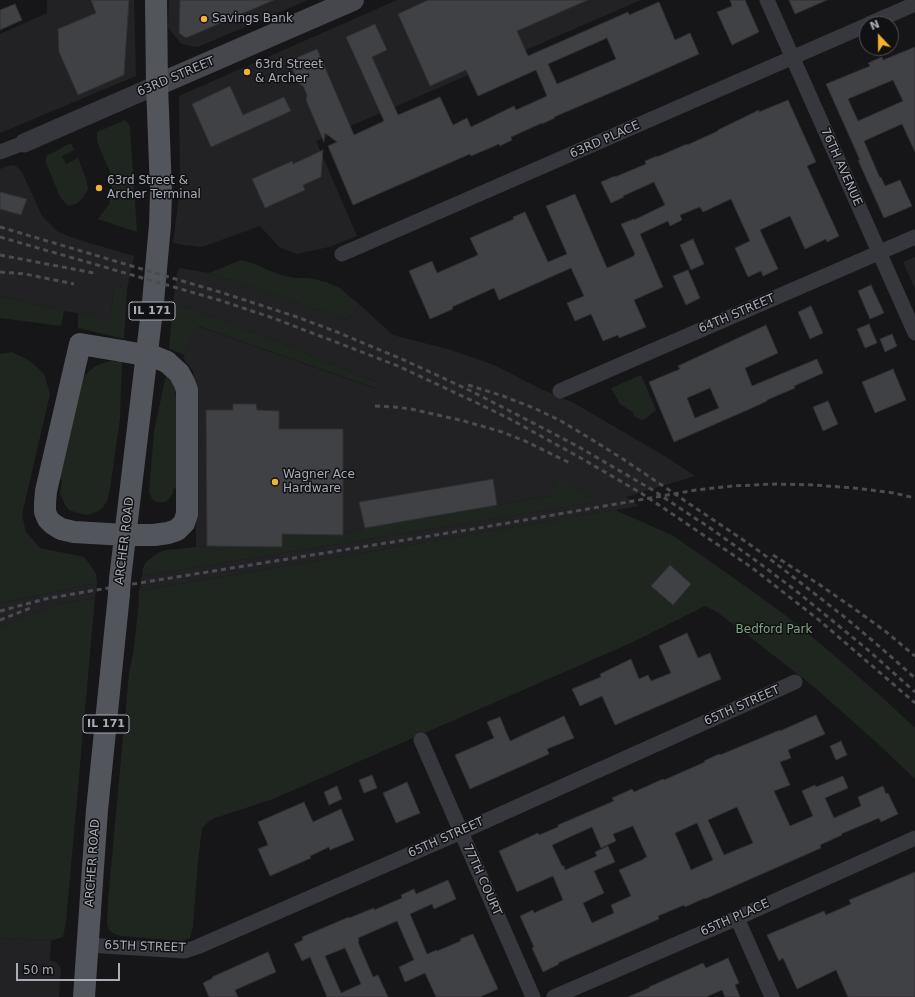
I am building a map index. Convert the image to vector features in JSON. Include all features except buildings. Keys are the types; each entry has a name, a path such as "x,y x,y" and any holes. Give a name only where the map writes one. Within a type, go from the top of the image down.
{"main road":[{"name":"IL 171","path":"156,0 157,85"},
{"name":"63RD STREET","path":"157,85 353,0"},
{"name":"ARCHER ROAD","path":"84,997 97,810 120,587 153,302 160,225 161,192 157,85"},
{"path":"80,344 155,357 167,362 179,373 187,390 186,514 184,523 177,530 168,533 154,535 126,535 74,532 61,529 48,519 45,512 48,484 80,344"}],"street":[{"name":"76TH AVENUE","path":"767,0 915,333"},
{"name":"63RD PLACE","path":"887,16 915,4"},
{"name":"63RD PLACE","path":"342,254 859,28"},
{"name":"63RD STREET","path":"0,152 157,85"},
{"name":"64TH STREET","path":"560,390 915,237"},
{"name":"65TH STREET","path":"87,945 185,951 197,947 461,832 795,682"},
{"name":"77TH COURT","path":"421,740 533,997"},
{"name":"65TH PLACE","path":"554,997 737,918 915,838"},
{"path":"737,918 772,997"}],"shaded area":[{"path":"47,0 134,0 136,76 0,133 0,34 47,13"},
{"path":"169,0 308,0 198,47 181,44 168,27"},
{"path":"397,0 641,0 316,141 357,236 329,247 297,254 279,247 260,226 202,247 173,243 180,189 179,96"},
{"path":"11,165 16,166 22,172 42,216 57,231 76,239 134,256 127,289 114,286 110,321 0,296 0,169"},
{"path":"915,257 915,289 903,262"},
{"path":"179,268 209,273 348,320 359,304 393,335 451,350 494,365 541,389 574,403 668,458 695,476 626,497 639,506 139,591 142,576 595,502 558,475 550,496 365,528 343,535 282,534 282,547 207,546 196,548 195,380 193,371 183,358 197,326 377,389 379,383 261,335 173,302"},
{"path":"97,583 95,598 60,604 20,618 0,628 0,603"},
{"path":"0,938 51,940 50,960 56,962 61,968 59,997 0,997"}],"green space":[{"path":"125,120 130,126 137,232 98,219 109,204 112,191 112,181 110,172 98,144 97,132"},
{"path":"71,143 74,150 62,156 66,164 78,158 88,189 83,198 76,204 68,206 60,197 46,163 46,156"},
{"path":"241,260 278,274 294,278 309,278 326,282 340,288 359,304 348,320 209,273"},
{"path":"114,286 127,289 124,339 78,328 78,313 110,320"},
{"path":"0,296 64,311 61,326 0,318"},
{"path":"173,302 261,335 379,383 378,389 198,326 184,355 169,349"},
{"path":"12,352 30,361 44,374 50,394 22,515 26,532 40,548 84,557 96,574 97,583 0,603 0,354"},
{"path":"111,361 122,362 120,419 110,489 107,501 99,511 87,515 81,514 69,510 65,505 60,494 62,480 59,479 82,382 85,375 94,367"},
{"path":"166,375 173,384 176,398 176,488 173,489 173,493 165,502 156,502 152,499 149,492 154,431"},
{"path":"641,375 656,410 645,419 641,420 633,415 634,413 620,404 611,388"},
{"path":"558,475 596,502 142,576 143,568 146,562 158,553 165,550 207,546 282,547 282,534 343,535 365,528 550,496"},
{"name":"Bedford Park","path":"615,510 672,535 748,588 785,615 828,650 884,699 915,728 915,779 814,687 717,612 705,606 631,643 273,799 209,821 202,829 193,927 190,938 182,941 121,936 114,934 109,930 107,924 108,900 129,673 133,654 139,591"},
{"path":"95,598 66,922 63,937 53,940 0,938 0,628 20,618 60,604"}],"railway":[{"path":"0,227 223,293 297,317 404,360 469,390 577,446 651,489 710,528 795,590 868,650 915,692"},
{"path":"0,237 219,300 273,318 398,366 508,418 641,493 751,567 819,620 915,703"},
{"path":"0,255 94,273"},
{"path":"0,272 25,274 74,284"},
{"path":"468,385 503,396 536,409 561,421 623,459 755,548 847,619 915,678"},
{"path":"375,406 411,409 464,421 499,431 525,441 572,464"},
{"path":"0,611 45,599 90,591 479,528 696,490 733,486 776,484 814,485 894,493 915,498"},
{"path":"773,555 856,610 885,631 915,656"},
{"path":"0,620 33,607"}],"place":[{"name":"Savings Bank","path":"204,19"},
{"name":"63rd Street & Archer","path":"247,72"},
{"name":"63rd Street & Archer Terminal","path":"99,188"},
{"name":"Wagner Ace Hardware","path":"275,482"}]}
